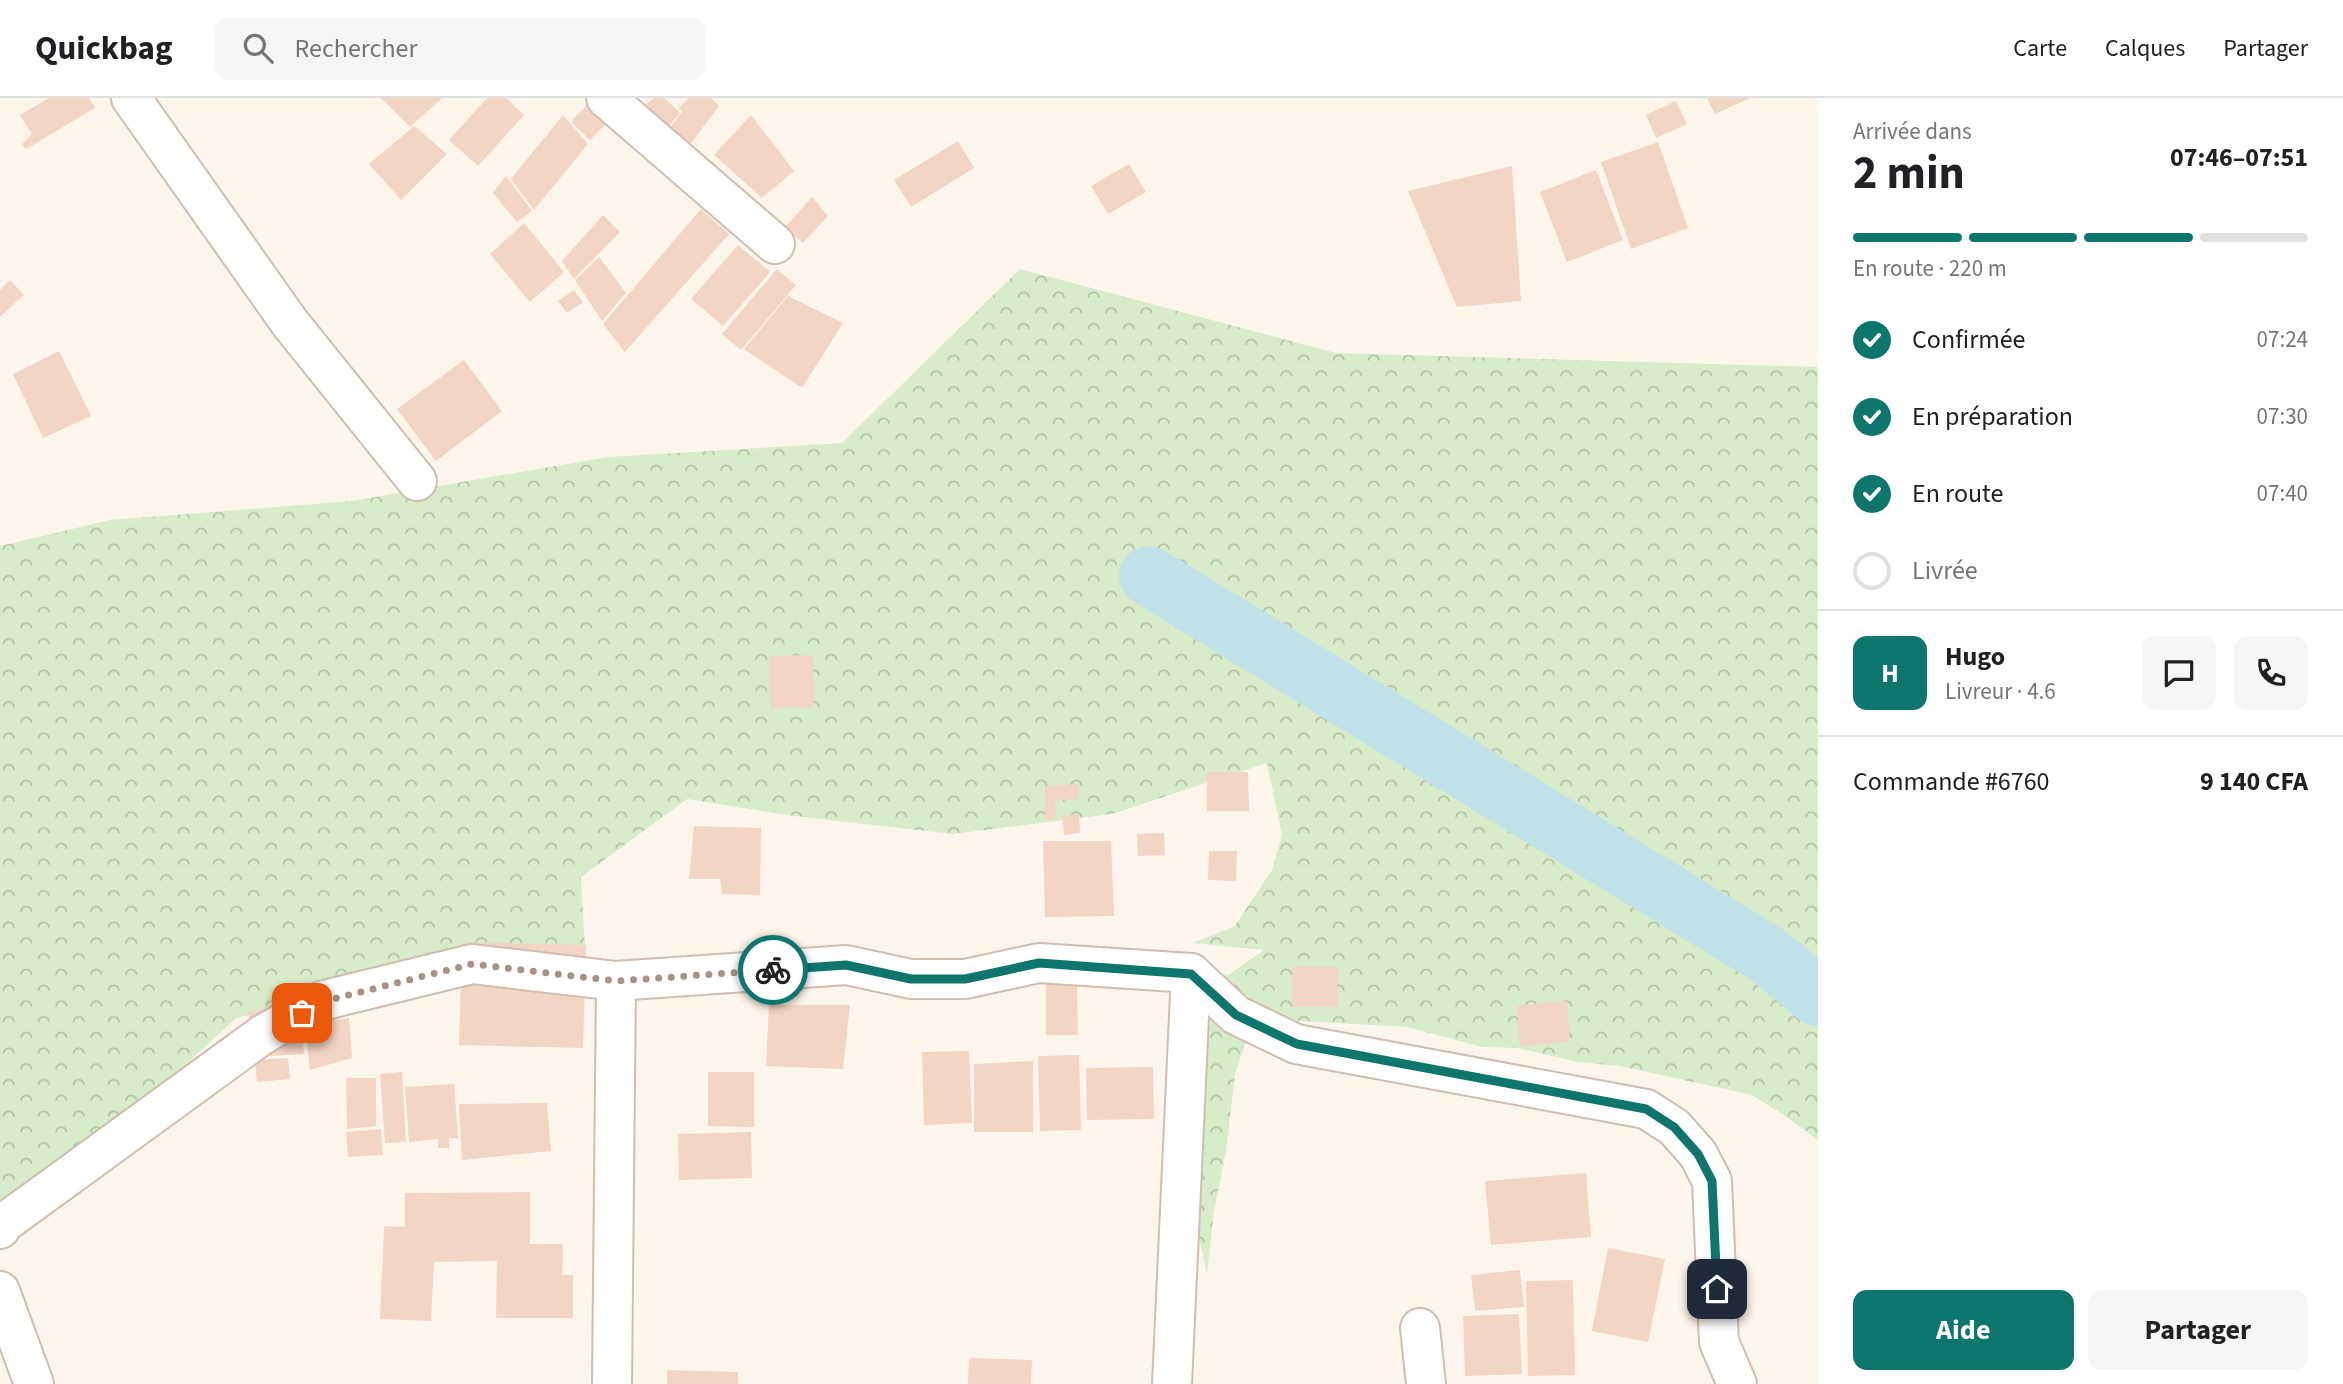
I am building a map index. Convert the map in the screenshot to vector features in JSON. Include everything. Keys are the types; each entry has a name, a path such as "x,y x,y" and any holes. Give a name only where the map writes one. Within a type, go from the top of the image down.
{"street":[{"path":"131,98 290,323 417,481"},
{"path":"606,98 775,244"},
{"path":"0,1228 262,1035 321,1002 472,964 616,981 846,965 911,979 965,979 1039,963 1191,974 1236,1015 1297,1044 1646,1109 1674,1127 1698,1154 1712,1181 1719,1342 1737,1384"},
{"path":"1172,1384 1191,974"},
{"path":"612,1384 616,981"},
{"path":"0,1291 34,1384"},
{"path":"1420,1328 1426,1384"}],"green space":[{"path":"1020,269 1336,353 1818,367 1818,1140 1752,1095 1620,1066 1578,1062 1517,1048 1482,1047 1407,1027 1264,1019 1251,1027 1235,1073 1207,1274 1193,1210 1209,966 1227,976 1264,950 1192,943 1234,927 1272,870 1282,835 1267,763 1112,814 953,834 794,816 687,799 581,877 586,967 386,974 235,1019 135,1112 0,1220 0,546 110,520 352,501 608,457 842,443"}],"building":[{"path":"49,98 89,98 95,108 26,149 22,144 32,134 20,115"},
{"path":"381,98 442,98 410,127"},
{"path":"487,98 506,98 524,115 478,166 449,140"},
{"path":"653,98 665,98 680,113 667,128 645,106"},
{"path":"688,98 711,98 719,106 689,146 668,130 682,112 679,108"},
{"path":"1707,98 1750,98 1715,114"},
{"path":"1676,101 1687,124 1656,138 1646,115"},
{"path":"588,104 607,123 590,140 571,122"},
{"path":"563,115 588,144 534,210 511,179"},
{"path":"751,115 794,171 762,198 714,155"},
{"path":"414,126 447,154 401,200 369,164"},
{"path":"958,141 974,168 911,207 894,180"},
{"path":"1658,142 1688,228 1631,249 1601,162"},
{"path":"1129,164 1146,192 1108,214 1091,186"},
{"path":"1512,166 1521,301 1457,307 1408,191"},
{"path":"1596,170 1623,240 1567,262 1540,192"},
{"path":"506,176 532,211 517,222 493,193"},
{"path":"812,197 828,216 803,243 785,227"},
{"path":"701,209 729,234 625,352 603,324"},
{"path":"603,215 620,232 574,279 562,261"},
{"path":"524,223 564,272 530,302 490,254"},
{"path":"738,245 770,272 723,326 691,299"},
{"path":"599,257 626,293 602,321 575,280"},
{"path":"777,269 796,285 741,350 722,334"},
{"path":"10,280 24,295 0,317 0,290"},
{"path":"574,290 583,302 567,313 558,301"},
{"path":"788,296 843,323 802,388 744,349"},
{"path":"59,351 91,416 43,438 13,374"},
{"path":"464,360 502,411 436,461 397,409"},
{"path":"813,655 814,707 770,708 769,656"},
{"path":"1207,772 1248,772 1249,811 1207,811"},
{"path":"1078,784 1078,799 1055,800 1056,819 1045,819 1045,786"},
{"path":"1079,814 1080,833 1064,835 1062,816"},
{"path":"694,826 761,828 760,895 722,894 720,879 689,879"},
{"path":"1164,833 1165,855 1138,856 1137,834"},
{"path":"1043,841 1111,841 1114,916 1045,917"},
{"path":"1209,851 1237,851 1236,881 1208,880"},
{"path":"462,942 586,945 583,1048 459,1045"},
{"path":"1293,966 1338,967 1337,1007 1292,1007"},
{"path":"1046,983 1077,986 1078,1035 1046,1035"},
{"path":"1567,1001 1570,1042 1520,1046 1517,1006"},
{"path":"299,1004 304,1054 255,1057 248,1012"},
{"path":"769,1005 850,1005 843,1069 766,1066"},
{"path":"349,1018 352,1058 310,1070 305,1024"},
{"path":"969,1051 972,1123 924,1125 922,1052"},
{"path":"1079,1055 1081,1130 1040,1131 1038,1056"},
{"path":"288,1058 290,1079 257,1082 255,1060"},
{"path":"1033,1061 1033,1132 974,1132 974,1064"},
{"path":"1153,1067 1154,1119 1087,1120 1086,1068"},
{"path":"402,1072 406,1142 385,1143 380,1074"},
{"path":"708,1072 754,1072 754,1127 708,1126"},
{"path":"346,1078 376,1078 376,1126 347,1129"},
{"path":"454,1084 458,1138 449,1138 449,1148 438,1148 438,1139 409,1142 405,1087"},
{"path":"547,1103 551,1151 462,1160 459,1104"},
{"path":"381,1129 383,1155 348,1157 346,1132"},
{"path":"751,1132 752,1178 679,1180 678,1134"},
{"path":"1586,1173 1591,1237 1491,1245 1485,1181"},
{"path":"530,1192 530,1244 563,1244 562,1275 573,1275 573,1318 496,1318 497,1261 434,1262 431,1321 380,1319 384,1226 405,1227 405,1193"},
{"path":"1608,1248 1665,1259 1648,1342 1592,1331"},
{"path":"1520,1270 1524,1307 1475,1311 1471,1275"},
{"path":"1573,1280 1575,1375 1528,1376 1526,1281"},
{"path":"1519,1314 1522,1374 1465,1376 1463,1316"},
{"path":"969,1358 1032,1360 1031,1384 968,1384"},
{"path":"667,1370 738,1372 738,1384 667,1384"}],"waterway":[{"path":"1149,576 1766,954 1818,996"}],"way so far":[{"path":"302,1013 321,1002 472,964 616,981 773,970"}],"route":[{"path":"773,970 846,965 911,979 965,979 1039,963 1191,974 1236,1015 1297,1044 1646,1109 1674,1127 1698,1154 1712,1181 1717,1289"}]}
